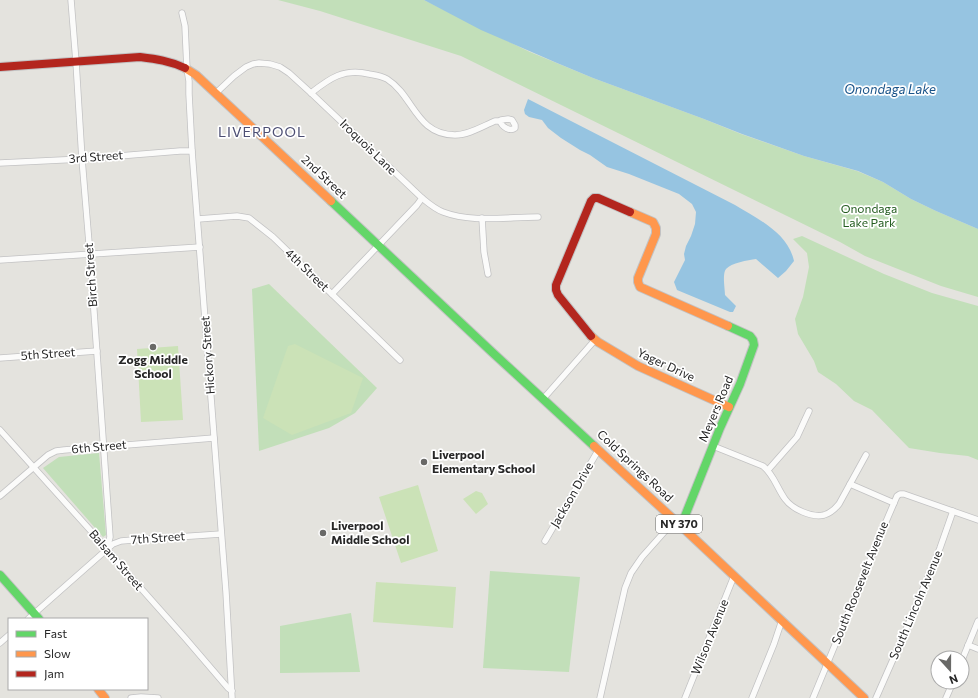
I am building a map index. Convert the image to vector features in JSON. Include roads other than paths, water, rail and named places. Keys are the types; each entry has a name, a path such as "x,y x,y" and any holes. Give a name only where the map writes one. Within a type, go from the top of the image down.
{"main road":[{"name":"2nd Street","path":"0,67 140,57 155,58 171,62 187,69 202,80 493,353"},
{"name":"Meyers Road","path":"595,340 558,295 556,290 556,285 590,201 594,198 598,198 653,222 656,225 656,234 638,278 640,287 718,320 750,336 753,340 754,344 751,355 740,384 729,407 681,526"},
{"name":"Yager Drive","path":"595,340 638,366 729,407"},
{"name":"Cold Springs Road","path":"493,353 599,449 864,698"},
{"path":"0,574 34,617"},
{"path":"99,690 105,698"}],"street":[{"name":"Birch Street","path":"71,0 110,537 107,549"},
{"name":"Hickory Street","path":"182,13 185,26 192,151 226,592 232,698"},
{"name":"Iroquois Lane","path":"216,93 246,67 259,63 270,64 289,73 422,198 436,209 460,216 482,218 538,217"},
{"path":"311,93 327,80 343,73 362,72 388,80 398,88 426,125 443,134 465,134 495,121 500,121"},
{"name":"3rd Street","path":"0,164 192,151"},
{"path":"332,294 422,198"},
{"name":"4th Street","path":"198,219 237,216 250,218 273,237 400,360"},
{"path":"482,218 484,252 488,274"},
{"path":"0,260 200,247"},
{"path":"543,399 595,340"},
{"name":"5th Street","path":"0,358 97,351"},
{"path":"768,470 797,437 810,411"},
{"name":"Balsam Street","path":"0,430 232,691"},
{"name":"6th Street","path":"0,496 48,455 56,451 214,438"},
{"path":"713,446 763,466 768,470 785,499 790,504 796,509 817,515 825,515 833,511 839,504 866,456"},
{"name":"Jackson Drive","path":"545,541 599,449"},
{"path":"850,484 894,503 897,496 904,494 978,520"},
{"name":"South Roosevelt Avenue","path":"813,698 894,503"},
{"name":"South Lincoln Avenue","path":"876,698 928,576 953,511"},
{"path":"600,698 625,588 631,573 642,557 675,520"},
{"name":"7th Street","path":"34,617 113,544 127,540 221,534"},
{"name":"Wilson Avenue","path":"685,698 734,576"},
{"path":"752,698 782,620"},
{"path":"966,650 978,621"},
{"path":"0,643 8,636"},
{"path":"968,645 978,649"},
{"path":"131,698 158,698"}],"water":[{"name":"Onondaga Lake","path":"424,0 978,0 978,229 911,199 883,182 858,171 804,156 593,78 481,30"},
{"path":"528,99 735,205 762,221 785,242 791,251 794,261 778,278 756,259 740,262 728,267 724,274 725,295 736,306 733,312 677,290 674,282 685,260 684,254 686,246 695,224 696,212 692,204 679,194 607,167 561,138 548,128 542,120 529,117 525,114 524,110"}],"place":[{"name":"Zogg Middle School","path":"153,347"},
{"name":"Liverpool Elementary School","path":"424,462"},
{"name":"Liverpool Middle School","path":"323,533"}],"district":[{"name":"LIVERPOOL","path":"262,132"}],"park label":[{"name":"Onondaga Lake Park","path":"869,216"}]}
